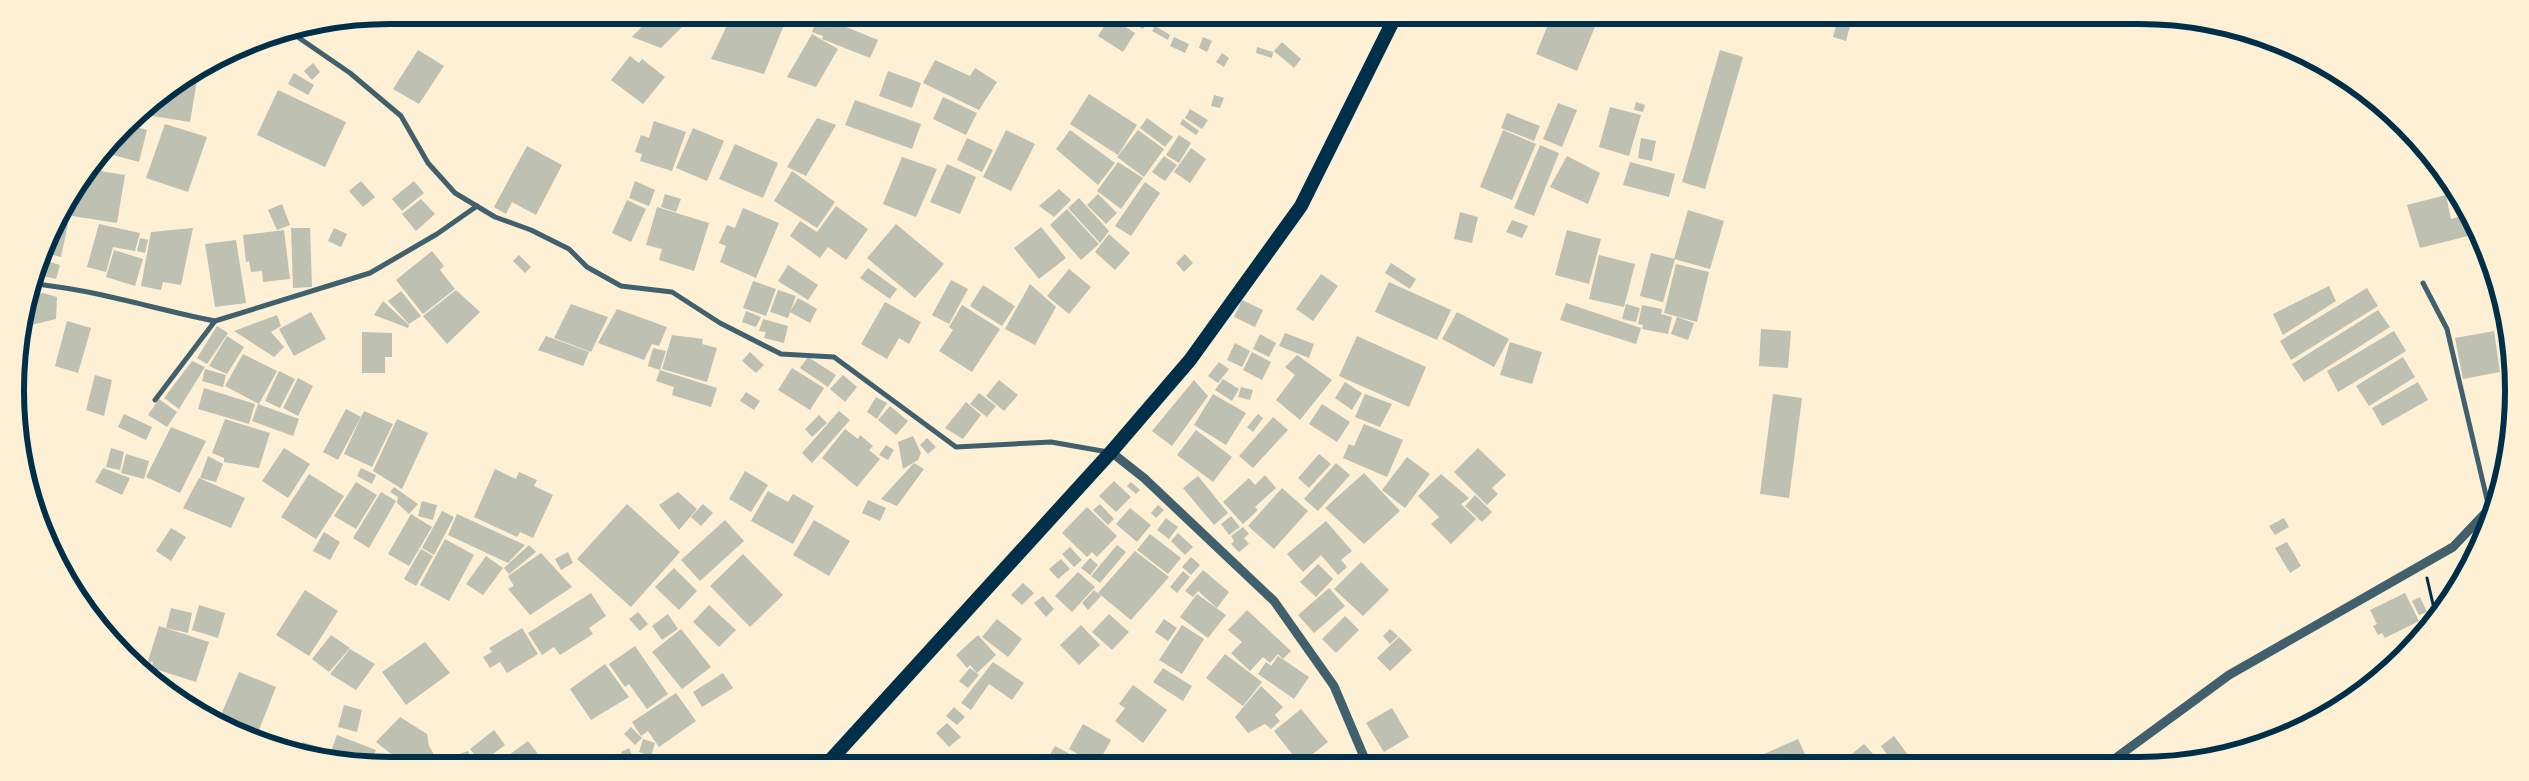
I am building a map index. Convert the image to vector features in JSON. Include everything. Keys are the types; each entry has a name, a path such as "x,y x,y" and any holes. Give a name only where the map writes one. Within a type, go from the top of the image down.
{"highway":[{"path":"833,757 1111,452 1190,360 1300,206 1391,24"}],"street":[{"path":"296,36 350,73 400,116 428,163 455,193 495,217 532,230 568,250 587,268 620,286 672,292 720,323 781,354 834,357 956,447 1051,442 1111,452 1144,478 1274,602 1334,686 1364,757"},
{"path":"44,285 89,291 166,312 215,321 370,273 438,234 477,206"},
{"path":"2424,283 2447,329 2488,500"},
{"path":"155,400 215,321"},
{"path":"2117,757 2228,675 2453,547 2484,514"}],"path":[{"path":"2424,565 2434,607"}],"building":[{"path":"644,24 685,24 661,48 632,37"},
{"path":"728,24 784,25 764,74 711,59"},
{"path":"815,24 827,24 825,28 827,24 839,24 878,40 870,58 822,39 823,36 812,32"},
{"path":"1106,24 1121,24 1135,33 1123,52 1098,36"},
{"path":"1134,24 1146,24 1143,29"},
{"path":"1548,24 1596,24 1577,71 1536,54"},
{"path":"1837,24 1851,24 1846,41 1833,37"},
{"path":"1155,26 1170,35 1168,40 1152,31"},
{"path":"812,34 838,49 816,87 787,77"},
{"path":"1174,37 1189,44 1185,53 1170,46"},
{"path":"1203,37 1212,41 1207,52 1199,48"},
{"path":"1282,42 1301,59 1294,68 1274,51"},
{"path":"1257,47 1273,52 1272,58 1256,53"},
{"path":"418,50 444,66 419,104 393,89"},
{"path":"1720,50 1743,57 1705,189 1682,182"},
{"path":"1222,53 1229,58 1224,67 1216,62"},
{"path":"630,56 639,63 642,59 665,77 643,104 611,80"},
{"path":"935,60 970,76 975,68 997,82 979,110 923,83"},
{"path":"313,63 320,72 312,80 304,71"},
{"path":"888,71 921,83 912,108 879,96"},
{"path":"294,73 314,85 308,95 288,84"},
{"path":"197,79 190,122 149,115"},
{"path":"278,90 346,122 325,167 257,135"},
{"path":"1089,94 1137,125 1118,155 1070,124"},
{"path":"1214,95 1224,98 1220,108 1211,106"},
{"path":"943,97 977,113 966,135 933,119"},
{"path":"855,100 921,124 912,149 845,125"},
{"path":"1636,102 1645,105 1643,112 1634,110"},
{"path":"1558,103 1577,110 1562,147 1543,139"},
{"path":"1610,107 1641,115 1629,156 1599,147"},
{"path":"1190,109 1208,120 1202,129 1185,118"},
{"path":"1507,113 1540,126 1534,141 1501,128"},
{"path":"817,118 836,125 806,176 787,167"},
{"path":"1147,118 1173,137 1165,147 1140,128"},
{"path":"1183,119 1199,131 1196,135 1180,124"},
{"path":"654,121 686,132 672,171 640,161 642,154 635,152 641,135 649,138"},
{"path":"165,124 207,137 188,192 146,178"},
{"path":"135,127 147,130 139,162 111,154"},
{"path":"693,128 724,141 707,181 676,168"},
{"path":"1006,130 1035,144 1011,191 983,177"},
{"path":"1070,130 1115,163 1098,185 1056,149"},
{"path":"1138,130 1164,149 1144,177 1117,157"},
{"path":"1503,130 1536,144 1512,200 1480,187"},
{"path":"1179,135 1191,143 1179,163 1166,155"},
{"path":"967,138 993,150 982,172 957,160"},
{"path":"1641,138 1656,141 1652,161 1638,158"},
{"path":"735,144 778,163 763,198 719,179"},
{"path":"1540,145 1559,153 1534,216 1514,208"},
{"path":"527,146 562,165 536,215 512,202 506,214 494,207"},
{"path":"1191,148 1206,159 1190,183 1174,172"},
{"path":"1164,156 1177,165 1165,181 1152,172"},
{"path":"1567,156 1600,173 1588,204 1550,187"},
{"path":"902,157 937,169 916,217 883,204"},
{"path":"1118,162 1143,178 1121,209 1097,191"},
{"path":"1630,162 1675,174 1669,197 1623,185"},
{"path":"947,164 976,177 960,214 930,202"},
{"path":"98,171 125,175 117,223 72,216 74,206"},
{"path":"792,171 835,202 817,228 774,201"},
{"path":"361,181 375,197 363,207 349,191"},
{"path":"414,181 424,193 402,211 392,199"},
{"path":"635,181 655,190 649,206 629,198"},
{"path":"1145,182 1160,193 1131,236 1115,226"},
{"path":"1059,189 1071,200 1054,217 1039,206"},
{"path":"665,194 681,199 676,212 661,207"},
{"path":"1098,194 1117,213 1106,224 1087,205"},
{"path":"2446,195 2451,219 2461,216 2470,235 2420,248 2407,205"},
{"path":"1079,198 1109,231 1100,243 1068,208"},
{"path":"421,199 435,214 416,231 402,214"},
{"path":"627,200 646,209 631,242 612,233"},
{"path":"282,204 290,225 277,230 268,210"},
{"path":"836,206 868,229 846,260 828,247 820,258 790,236 800,221 817,232"},
{"path":"657,207 709,223 694,271 659,260 662,249 646,245"},
{"path":"743,208 779,223 756,278 720,262 726,246 719,243 727,225 735,228"},
{"path":"1067,209 1099,244 1081,260 1050,225"},
{"path":"1688,210 1724,221 1710,269 1674,259"},
{"path":"71,211 61,257 50,254"},
{"path":"1460,212 1478,217 1472,243 1454,239"},
{"path":"1512,220 1528,226 1522,238 1506,232"},
{"path":"99,224 140,233 135,251 113,247 106,272 87,267"},
{"path":"896,224 944,264 915,298 867,258"},
{"path":"1041,227 1066,258 1039,279 1014,248"},
{"path":"193,228 181,285 163,282 161,290 141,286 151,232"},
{"path":"291,228 310,228 312,287 293,288"},
{"path":"334,228 347,234 341,247 328,241"},
{"path":"284,230 290,279 263,282 262,271 251,272 249,261 246,262 243,235"},
{"path":"1567,230 1601,239 1589,284 1555,275"},
{"path":"1109,234 1130,253 1115,270 1095,252"},
{"path":"140,238 148,240 145,253 137,251"},
{"path":"236,240 246,303 215,307 205,244"},
{"path":"114,250 143,259 135,286 106,277"},
{"path":"432,251 444,266 440,270 455,289 423,314 396,280"},
{"path":"1651,253 1675,259 1663,302 1640,296"},
{"path":"1185,254 1193,263 1184,272 1176,263"},
{"path":"519,255 531,267 525,273 513,261"},
{"path":"1599,255 1635,264 1624,307 1589,299"},
{"path":"48,261 60,265 56,279 42,276"},
{"path":"1391,263 1416,279 1410,289 1385,273"},
{"path":"1676,264 1709,272 1697,322 1664,313"},
{"path":"788,265 818,285 808,300 778,281"},
{"path":"868,268 897,289 890,299 860,278"},
{"path":"1069,269 1091,287 1069,314 1047,296"},
{"path":"1321,274 1338,286 1313,321 1296,309"},
{"path":"951,280 968,289 949,324 932,315"},
{"path":"753,281 776,289 766,316 743,308"},
{"path":"1389,282 1451,310 1437,340 1375,312"},
{"path":"1030,284 1056,307 1035,345 1005,329"},
{"path":"983,285 1015,306 1002,326 970,306"},
{"path":"2329,286 2336,301 2283,335 2273,314"},
{"path":"2367,288 2378,306 2291,360 2280,341"},
{"path":"456,290 480,312 447,344 423,316"},
{"path":"778,290 796,296 788,318 770,312"},
{"path":"401,291 421,316 409,324 388,301"},
{"path":"43,293 57,297 56,319 30,325 31,319 37,294"},
{"path":"798,298 817,309 810,323 790,312"},
{"path":"1242,300 1263,310 1255,327 1234,317"},
{"path":"383,301 409,325 408,328 374,315"},
{"path":"885,302 921,322 909,344 899,338 887,359 861,344"},
{"path":"1566,303 1641,328 1636,344 1560,320"},
{"path":"571,304 608,317 591,352 554,338"},
{"path":"1626,304 1640,308 1636,322 1622,319"},
{"path":"962,305 1000,329 972,372 939,351 953,330 949,327"},
{"path":"1642,305 1662,309 1661,314 1672,317 1668,334 1642,329 1643,325 1638,324"},
{"path":"617,309 667,327 659,346 652,344 644,360 598,343"},
{"path":"2378,310 2390,327 2304,382 2292,364"},
{"path":"746,311 761,317 756,327 742,322"},
{"path":"311,312 326,339 294,356 279,329"},
{"path":"1457,312 1509,339 1494,367 1442,339"},
{"path":"277,315 281,326 271,332 284,347 274,357 234,331"},
{"path":"1677,317 1694,323 1688,340 1671,334"},
{"path":"763,319 788,326 784,343 764,338 766,332 759,331"},
{"path":"67,321 91,328 78,373 55,366"},
{"path":"217,326 228,333 207,364 197,358"},
{"path":"1761,329 1791,331 1788,368 1759,366"},
{"path":"2394,331 2406,351 2338,392 2327,371"},
{"path":"2494,331 2500,372 2463,379 2455,338"},
{"path":"362,332 392,333 392,357 385,357 385,373 362,373"},
{"path":"1285,333 1314,344 1309,358 1279,346"},
{"path":"1260,334 1276,343 1269,357 1253,349"},
{"path":"672,335 703,339 702,344 717,348 707,382 662,369"},
{"path":"227,336 244,347 227,374 209,366"},
{"path":"546,336 589,352 583,366 538,350"},
{"path":"1357,336 1426,367 1409,407 1339,376"},
{"path":"1510,342 1542,352 1532,384 1500,375"},
{"path":"1235,343 1250,351 1242,367 1227,360"},
{"path":"653,348 666,351 660,370 648,366"},
{"path":"750,352 764,365 756,373 742,361"},
{"path":"1252,352 1271,362 1262,380 1243,370"},
{"path":"243,354 277,371 259,404 225,386"},
{"path":"1297,355 1332,380 1300,420 1276,400 1295,375 1285,367"},
{"path":"808,357 836,375 828,387 800,368"},
{"path":"2403,357 2415,377 2369,406 2356,386"},
{"path":"192,361 205,367 179,409 164,398"},
{"path":"1219,362 1229,369 1218,383 1208,376"},
{"path":"792,368 824,388 810,410 778,390"},
{"path":"205,369 226,375 223,387 202,381"},
{"path":"660,370 717,388 711,407 672,395 674,387 656,381"},
{"path":"279,371 295,379 280,408 265,401"},
{"path":"95,375 112,380 104,416 86,410"},
{"path":"843,375 857,387 845,402 830,389"},
{"path":"298,378 313,386 298,416 283,408"},
{"path":"1223,379 1239,389 1232,401 1215,390"},
{"path":"999,380 1018,395 1004,411 986,396"},
{"path":"1194,380 1208,396 1172,446 1152,431"},
{"path":"1345,382 1362,393 1352,410 1335,398"},
{"path":"2418,382 2428,400 2382,426 2372,408"},
{"path":"1241,387 1253,390 1250,400 1238,397"},
{"path":"204,388 255,404 249,424 198,409"},
{"path":"746,392 760,401 754,410 740,401"},
{"path":"979,393 996,406 987,417 970,404"},
{"path":"1213,394 1246,413 1226,445 1194,425"},
{"path":"1365,394 1392,404 1380,427 1355,417"},
{"path":"1773,394 1802,398 1789,498 1760,494"},
{"path":"876,397 887,403 877,419 867,412"},
{"path":"159,399 177,412 167,427 148,415"},
{"path":"966,402 981,415 963,439 945,428"},
{"path":"258,404 299,419 293,436 252,421"},
{"path":"1322,404 1350,422 1337,442 1309,424"},
{"path":"890,406 908,421 896,435 878,420"},
{"path":"346,409 361,417 338,460 323,452"},
{"path":"364,411 393,424 372,467 344,454"},
{"path":"839,411 850,420 812,463 802,453"},
{"path":"124,414 152,427 146,440 118,427"},
{"path":"1258,414 1263,418 1253,432 1247,427"},
{"path":"819,415 827,423 812,437 805,429"},
{"path":"1273,417 1288,430 1253,468 1239,456"},
{"path":"225,419 270,433 259,468 224,462 224,458 212,453"},
{"path":"397,419 428,433 402,489 373,471"},
{"path":"1364,424 1403,440 1387,477 1343,458 1349,444 1354,446"},
{"path":"171,427 206,441 180,493 146,477"},
{"path":"845,429 858,439 860,435 873,446 869,450 880,459 857,487 822,458"},
{"path":"1196,430 1232,457 1213,482 1177,455"},
{"path":"913,436 921,453 918,460 903,469 898,442"},
{"path":"927,438 936,447 928,454 920,445"},
{"path":"886,445 894,450 888,460 879,455"},
{"path":"111,448 124,452 120,470 106,467"},
{"path":"284,448 310,464 288,498 262,481"},
{"path":"1478,448 1506,475 1492,488 1498,494 1487,505 1454,472"},
{"path":"126,454 149,461 144,479 121,473"},
{"path":"1319,454 1331,464 1309,488 1298,478"},
{"path":"208,456 223,464 216,482 200,478"},
{"path":"1407,457 1430,474 1405,508 1382,490"},
{"path":"914,463 924,469 897,506 881,499"},
{"path":"1336,463 1350,475 1318,511 1304,499"},
{"path":"103,468 130,478 122,495 95,482"},
{"path":"361,468 376,475 372,484 357,476"},
{"path":"495,469 516,479 519,472 537,480 534,486 553,495 533,538 520,532 517,537 474,517"},
{"path":"745,471 768,485 751,512 729,499"},
{"path":"1364,473 1400,511 1364,544 1325,508"},
{"path":"309,474 344,496 316,539 281,517"},
{"path":"1441,474 1469,498 1461,504 1476,519 1451,544 1431,524 1439,517 1418,496"},
{"path":"1265,475 1276,488 1255,507 1258,510 1243,524 1223,502 1249,478 1255,485"},
{"path":"1198,476 1228,513 1214,525 1183,488"},
{"path":"199,478 245,498 231,528 183,508"},
{"path":"1114,481 1131,497 1116,512 1099,496"},
{"path":"356,482 377,495 356,529 334,516"},
{"path":"1131,482 1140,490 1136,494 1127,486"},
{"path":"394,487 418,504 409,514 397,503 398,497 390,492"},
{"path":"1282,488 1308,511 1274,549 1248,526"},
{"path":"768,491 788,502 793,494 814,506 793,544 751,521"},
{"path":"381,492 396,501 369,548 353,538"},
{"path":"678,492 697,509 679,530 659,505"},
{"path":"1475,495 1492,512 1482,522 1465,506"},
{"path":"868,500 886,508 880,521 862,513"},
{"path":"422,501 437,505 433,520 418,516"},
{"path":"627,504 680,552 631,607 577,559"},
{"path":"703,504 713,513 701,526 691,517"},
{"path":"1100,504 1114,519 1108,525 1093,510"},
{"path":"1158,505 1164,510 1156,518 1151,513"},
{"path":"1087,507 1117,536 1097,557 1092,552 1087,557 1062,533"},
{"path":"1130,508 1151,525 1137,542 1116,524"},
{"path":"442,511 454,517 434,555 422,548"},
{"path":"411,514 432,527 409,566 388,554"},
{"path":"457,514 525,545 508,563 448,535"},
{"path":"1231,516 1240,527 1229,535 1221,524"},
{"path":"1166,518 1178,527 1169,539 1157,530"},
{"path":"2284,518 2289,527 2275,535 2269,526"},
{"path":"725,520 744,541 700,581 681,560"},
{"path":"814,520 850,541 829,576 793,555"},
{"path":"1326,521 1352,551 1341,560 1347,567 1338,575 1321,555 1303,572 1287,554"},
{"path":"1243,527 1249,534 1244,538 1249,544 1239,552 1231,544 1234,541 1231,536"},
{"path":"171,528 186,537 171,561 156,551"},
{"path":"324,532 340,542 330,560 313,551"},
{"path":"1178,533 1193,547 1185,555 1171,541"},
{"path":"1150,534 1181,558 1168,574 1137,550"},
{"path":"445,539 474,555 449,601 420,585"},
{"path":"2287,542 2301,566 2290,573 2275,548"},
{"path":"529,545 536,552 509,574 504,568"},
{"path":"1117,545 1126,552 1100,583 1091,576"},
{"path":"1070,547 1082,560 1074,567 1062,554"},
{"path":"421,549 433,556 416,586 404,579"},
{"path":"1135,551 1169,577 1131,620 1098,593"},
{"path":"568,552 573,563 561,570 555,559"},
{"path":"541,553 572,587 530,615 508,589 514,586 508,576"},
{"path":"743,554 783,595 750,627 710,586"},
{"path":"486,556 503,568 483,595 466,584"},
{"path":"1191,557 1200,565 1191,575 1182,567"},
{"path":"1090,558 1098,565 1090,575 1081,568"},
{"path":"1061,559 1070,569 1058,579 1049,569"},
{"path":"1361,562 1389,590 1363,616 1334,589"},
{"path":"1318,564 1333,579 1316,597 1300,582"},
{"path":"674,568 697,591 679,610 655,587"},
{"path":"1203,570 1229,592 1217,608 1198,591 1193,597 1185,591"},
{"path":"1183,571 1190,577 1177,593 1170,587"},
{"path":"1078,572 1095,587 1072,612 1055,596"},
{"path":"1023,583 1034,593 1022,605 1011,595"},
{"path":"1329,588 1345,606 1314,633 1298,615"},
{"path":"305,590 338,611 309,656 276,635"},
{"path":"1094,590 1101,596 1088,610 1082,603"},
{"path":"591,593 606,616 589,628 593,634 560,655 554,647 542,655 528,633"},
{"path":"2405,593 2419,621 2385,638 2382,633 2378,635 2373,626 2377,624 2370,610"},
{"path":"1197,594 1226,615 1208,638 1180,617"},
{"path":"1043,596 1054,609 1046,617 1034,603"},
{"path":"2420,597 2427,612 2419,615 2412,601"},
{"path":"199,605 225,613 218,638 192,630"},
{"path":"709,605 736,630 719,647 693,622"},
{"path":"171,608 192,613 188,633 166,628"},
{"path":"1247,610 1291,651 1283,659 1278,654 1270,663 1263,657 1250,671 1231,653 1242,642 1228,630"},
{"path":"638,612 648,624 640,631 629,619"},
{"path":"668,614 678,629 662,640 652,626"},
{"path":"1109,614 1129,632 1112,650 1092,632"},
{"path":"1345,616 1359,630 1336,653 1322,639"},
{"path":"997,619 1022,639 1008,657 982,637"},
{"path":"1164,619 1177,628 1168,641 1155,632"},
{"path":"1081,625 1100,645 1079,665 1060,645"},
{"path":"1182,625 1204,639 1182,674 1159,660"},
{"path":"159,626 209,642 196,682 152,668 153,662 148,661"},
{"path":"522,628 538,654 507,673 500,662 490,668 483,657 492,652 489,648"},
{"path":"681,629 711,667 682,689 652,652"},
{"path":"1390,629 1398,636 1390,644 1383,636"},
{"path":"331,635 350,648 329,672 312,659"},
{"path":"978,635 996,655 977,673 970,665 967,668 956,655"},
{"path":"1399,637 1412,650 1390,671 1377,658"},
{"path":"425,642 450,673 406,705 382,672"},
{"path":"635,646 668,694 647,709 629,684 625,687 609,664"},
{"path":"350,649 375,664 356,690 330,674"},
{"path":"1225,654 1262,682 1243,706 1206,678"},
{"path":"1278,656 1309,677 1294,699 1258,674 1266,662 1271,666"},
{"path":"142,660 151,662 150,666"},
{"path":"993,662 1024,683 1012,700 989,684 971,710 961,703"},
{"path":"605,664 629,697 591,720 570,689"},
{"path":"970,668 979,675 968,688 959,681"},
{"path":"1163,668 1192,686 1183,701 1153,682"},
{"path":"239,672 276,687 258,732 221,715"},
{"path":"723,673 733,688 702,707 693,692"},
{"path":"1133,685 1167,710 1143,743 1115,721 1125,708 1119,704"},
{"path":"1261,686 1283,707 1275,715 1280,721 1271,729 1265,724 1248,733 1235,717"},
{"path":"676,693 696,721 659,747 648,731 641,736 632,722"},
{"path":"344,705 362,710 357,732 338,727"},
{"path":"954,707 965,717 957,725 946,716"},
{"path":"1392,708 1409,737 1384,752 1366,723"},
{"path":"1301,709 1328,742 1309,757 1294,757 1274,731"},
{"path":"400,717 427,734 429,746 435,757 395,757 376,742"},
{"path":"947,723 961,737 949,747 936,733"},
{"path":"1083,724 1111,740 1101,757 1083,757 1069,749"},
{"path":"631,727 642,738 635,745 624,734"},
{"path":"494,730 505,745 489,757 476,757 470,749"},
{"path":"337,735 376,750 373,756 331,752"},
{"path":"1894,736 1910,757 1889,757 1881,746"},
{"path":"643,739 655,743 651,756 639,752"},
{"path":"1798,739 1806,757 1757,757"},
{"path":"528,741 540,757 506,757"},
{"path":"303,742 324,749 323,751 301,746"},
{"path":"1864,744 1874,755 1872,757 1848,757"},
{"path":"1055,746 1075,757 1049,757"},
{"path":"629,748 633,757 623,757 621,752"},
{"path":"468,751 471,757 454,757"}]}
